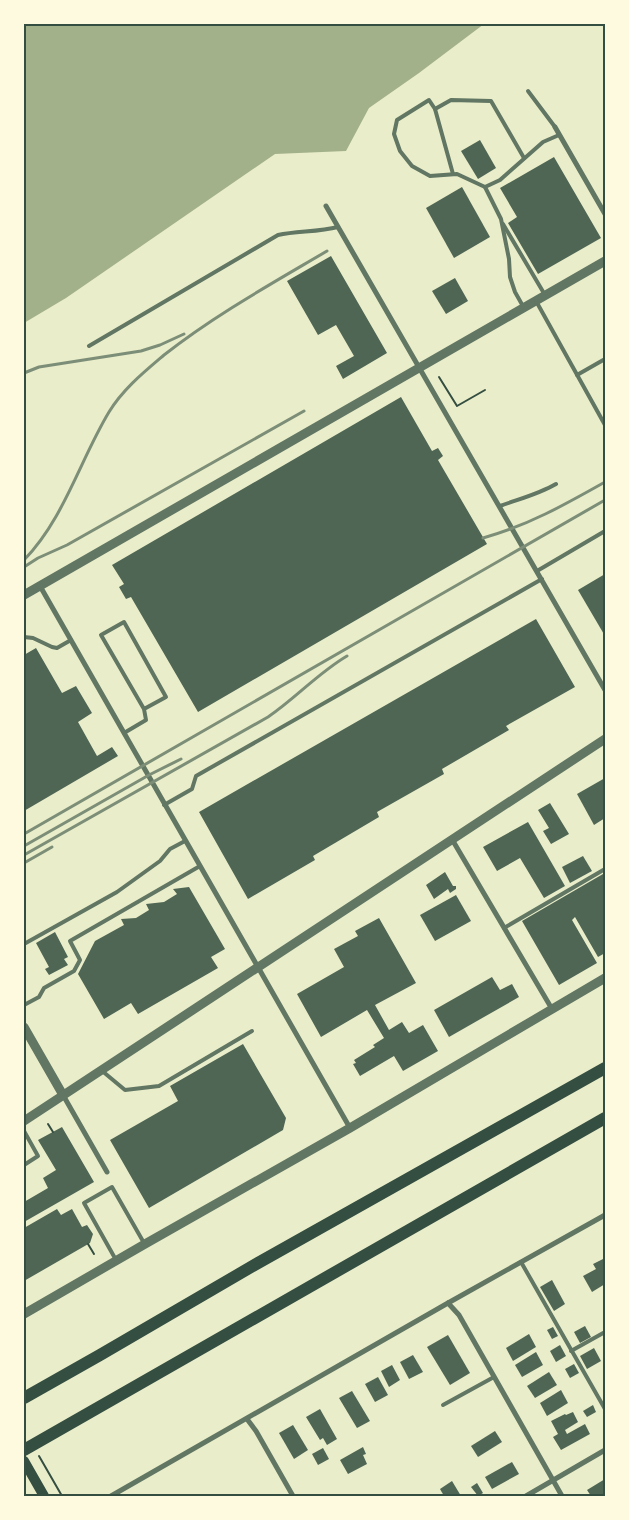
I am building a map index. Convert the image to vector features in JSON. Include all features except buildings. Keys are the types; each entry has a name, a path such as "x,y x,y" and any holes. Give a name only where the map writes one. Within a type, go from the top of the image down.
{"highway":[{"path":"24,1398 283,1248 605,1068"},
{"path":"24,1450 605,1118"}],"main road":[{"path":"24,1462 44,1496"}],"street":[{"path":"555,127 605,214"},
{"path":"326,206 605,690"},
{"path":"24,595 605,261"},
{"path":"40,586 350,1128"},
{"path":"24,1121 257,967 453,841 605,739"},
{"path":"453,841 552,1009"},
{"path":"24,1314 350,1128 605,978"},
{"path":"24,1027 107,1172"},
{"path":"111,1496 605,1215"},
{"path":"448,1303 459,1315 562,1496"},
{"path":"248,1419 293,1496"},
{"path":"526,1496 605,1450"}],"lane":[{"path":"528,91 555,127"},
{"path":"453,174 435,109 429,100 397,120 394,134 400,151 412,166 430,176 456,174 485,188 545,295"},
{"path":"435,109 450,100 491,101 524,158"},
{"path":"485,188 500,180 544,142 559,135"},
{"path":"501,219 509,259 510,277 515,292 524,308"},
{"path":"89,346 278,235 301,231 320,231 338,227"},
{"path":"536,301 605,425"},
{"path":"577,375 605,358"},
{"path":"500,506 531,494 540,493 556,484"},
{"path":"537,570 605,531"},
{"path":"164,805 192,789 196,776 542,579"},
{"path":"124,733 146,720 144,709 101,635 124,622 166,697 144,709"},
{"path":"24,637 33,638 57,648 71,640"},
{"path":"24,944 117,892 160,861 170,849 185,841"},
{"path":"24,1005 39,997 44,988 74,971 80,960 70,941 200,866"},
{"path":"504,928 605,869"},
{"path":"101,1070 125,1090 160,1086 252,1031"},
{"path":"24,1131 38,1156 24,1164"},
{"path":"116,1260 84,1203 112,1187 145,1244"},
{"path":"521,1262 605,1409"},
{"path":"572,1351 605,1332"},
{"path":"443,1405 494,1377"}],"path":[{"path":"439,377 457,406 485,390"},
{"path":"48,1124 52,1132"},
{"path":"88,1244 94,1254"},
{"path":"38,1455 62,1496"}],"shaded area":[{"path":"24,24 484,24 369,108 346,151 275,154 66,298 24,323"}],"railway":[{"path":"24,560 38,544 61,508 99,430 109,412 127,388 183,340 244,300 327,251"},
{"path":"24,373 39,367 141,351 184,334"},
{"path":"24,567 38,558 67,545 304,411"},
{"path":"483,538 531,521 605,482"},
{"path":"24,834 605,500"},
{"path":"24,855 268,717 326,670 347,656"},
{"path":"24,846 149,775 181,759"},
{"path":"24,863 52,847"}]}
